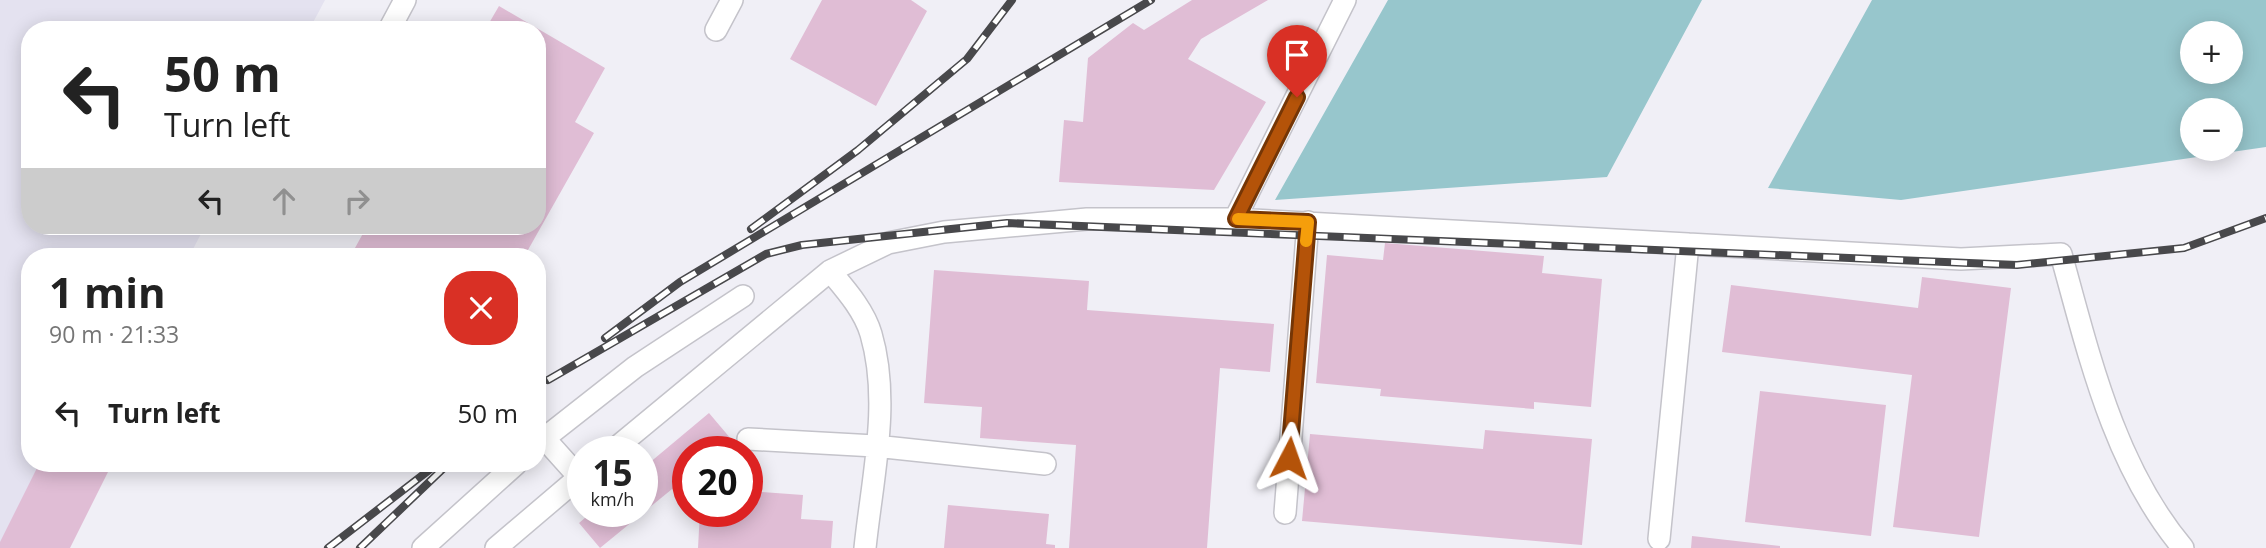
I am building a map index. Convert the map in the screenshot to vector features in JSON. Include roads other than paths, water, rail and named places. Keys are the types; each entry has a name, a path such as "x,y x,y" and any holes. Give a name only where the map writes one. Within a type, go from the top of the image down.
{"lane":[{"path":"394,21 405,0"},
{"path":"716,30 733,0"},
{"path":"1236,219 1345,0"},
{"path":"630,436 830,271 888,243 944,232 1087,219 1236,219 1961,260 2061,254 2104,402 2136,477 2167,529 2183,548"},
{"path":"1285,513 1308,222"},
{"path":"1659,539 1688,244"},
{"path":"830,271 852,297 871,332 881,390 865,548"},
{"path":"546,437 635,367 743,296"},
{"path":"763,440 875,446 1045,464"},
{"path":"546,445 567,464"},
{"path":"423,548 507,472"},
{"path":"496,548 567,488"}],"water":[{"path":"1388,0 1702,0 1607,177 1275,200"},
{"path":"1872,0 2266,0 2266,147 2243,150 2243,98 2180,98 2180,159 1901,200 1768,188"}],"railway":[{"path":"751,229 858,150 967,59 1012,0"},
{"path":"605,338 680,282 1151,0"},
{"path":"548,380 766,254 802,245 1007,223 2017,265 2184,248 2266,218"},
{"path":"328,548 427,472"},
{"path":"360,548 440,472"}]}
